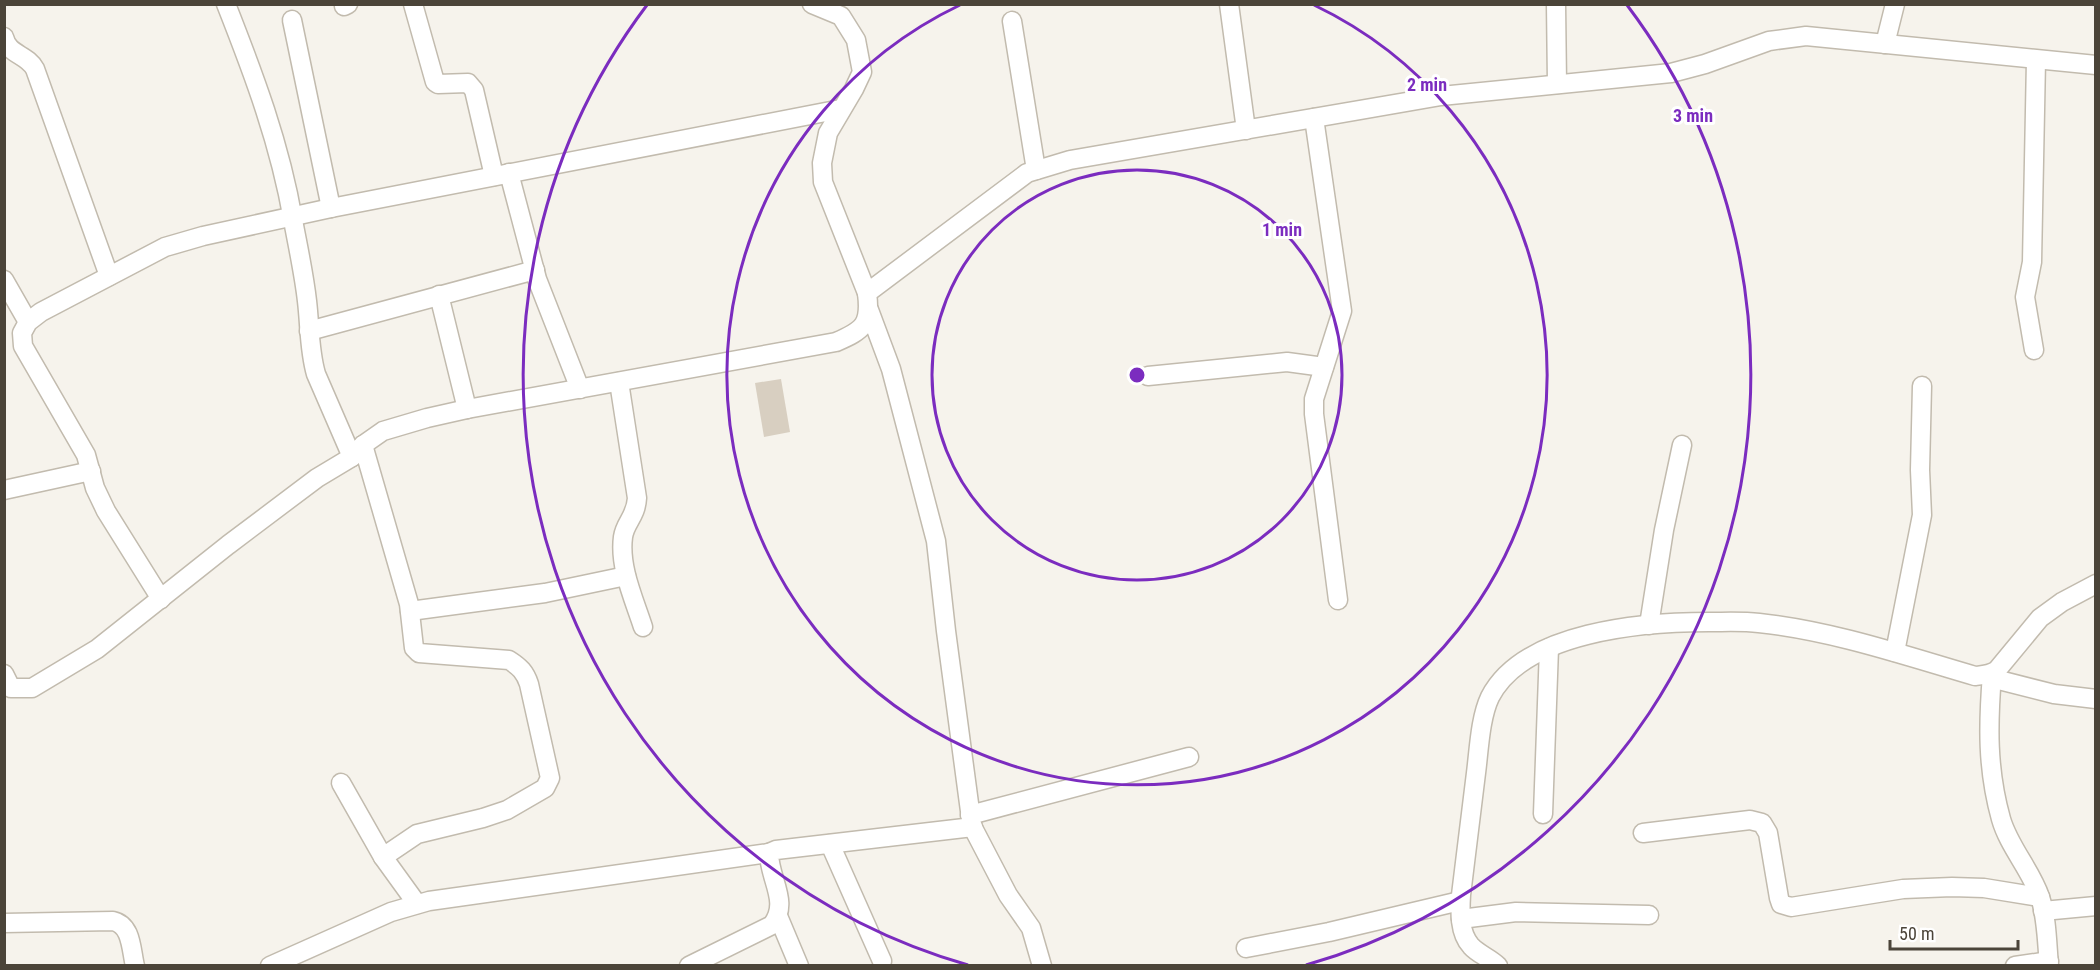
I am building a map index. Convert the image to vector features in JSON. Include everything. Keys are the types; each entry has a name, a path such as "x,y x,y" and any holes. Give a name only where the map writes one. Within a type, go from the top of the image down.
{"street":[{"path":"226,4 267,110 293,216 306,298 312,360 316,374 357,451 410,611 414,648 419,653 509,660 525,673 550,778 545,788 507,810 417,834 383,857"},
{"path":"413,4 435,82 438,84 468,82 472,85 501,175 580,389"},
{"path":"812,4 848,10 856,40 862,72 828,133 822,163 823,182 891,369 936,541 972,821 977,839 1008,895 1031,928 1042,966"},
{"path":"1228,4 1246,130"},
{"path":"1556,4 1557,84"},
{"path":"1885,44 1895,4"},
{"path":"292,20 332,208"},
{"path":"1012,21 1036,170"},
{"path":"7,684 32,688 88,655 317,478 382,431 467,409 836,342 857,333 864,324 868,301 1027,173 1036,170 1070,160 1441,96 1671,73 1705,64 1769,41 1806,36 2096,65"},
{"path":"4,37 12,52 29,60 35,69 109,276"},
{"path":"2034,350 2025,297 2032,262 2036,60"},
{"path":"160,599 106,511 95,488 81,445 23,346 22,333 28,322 58,302 165,247 203,236 332,208 841,109"},
{"path":"1314,118 1342,311 1314,399 1338,600"},
{"path":"309,331 535,270"},
{"path":"4,280 28,322"},
{"path":"439,295 467,409"},
{"path":"1148,376 1287,362 1324,367"},
{"path":"619,382 637,498 635,513 623,536 626,576 644,627"},
{"path":"1895,652 1922,515 1920,470 1922,386"},
{"path":"1649,625 1664,530 1682,445"},
{"path":"4,490 91,471"},
{"path":"410,611 545,593 626,576"},
{"path":"2015,966 2049,963 2041,904 2002,822 1993,786 1989,752 1992,676 2040,618 2062,602 2096,584"},
{"path":"1498,966 1471,946 1466,937 1461,910 1481,731 1490,698 1503,680 1521,663 1549,648 1606,630 1678,622 1758,622 1828,634 1975,676 1992,676 2054,694 2096,699"},
{"path":"1544,814 1549,648"},
{"path":"272,965 391,912 417,904 972,821 1190,757"},
{"path":"341,783 383,857 417,904"},
{"path":"1643,833 1750,820 1762,823 1768,833 1779,898 1784,906 1806,905 1903,889 1952,887 1984,888 2041,904 2096,906"},
{"path":"830,844 882,961"},
{"path":"689,966 772,925 781,906 769,862 769,853"},
{"path":"1246,948 1461,910 1649,915"},
{"path":"778,916 799,966"},
{"path":"4,923 121,922 127,930 135,966"}],"building":[{"path":"781,379 790,432 764,437 755,383"}]}
